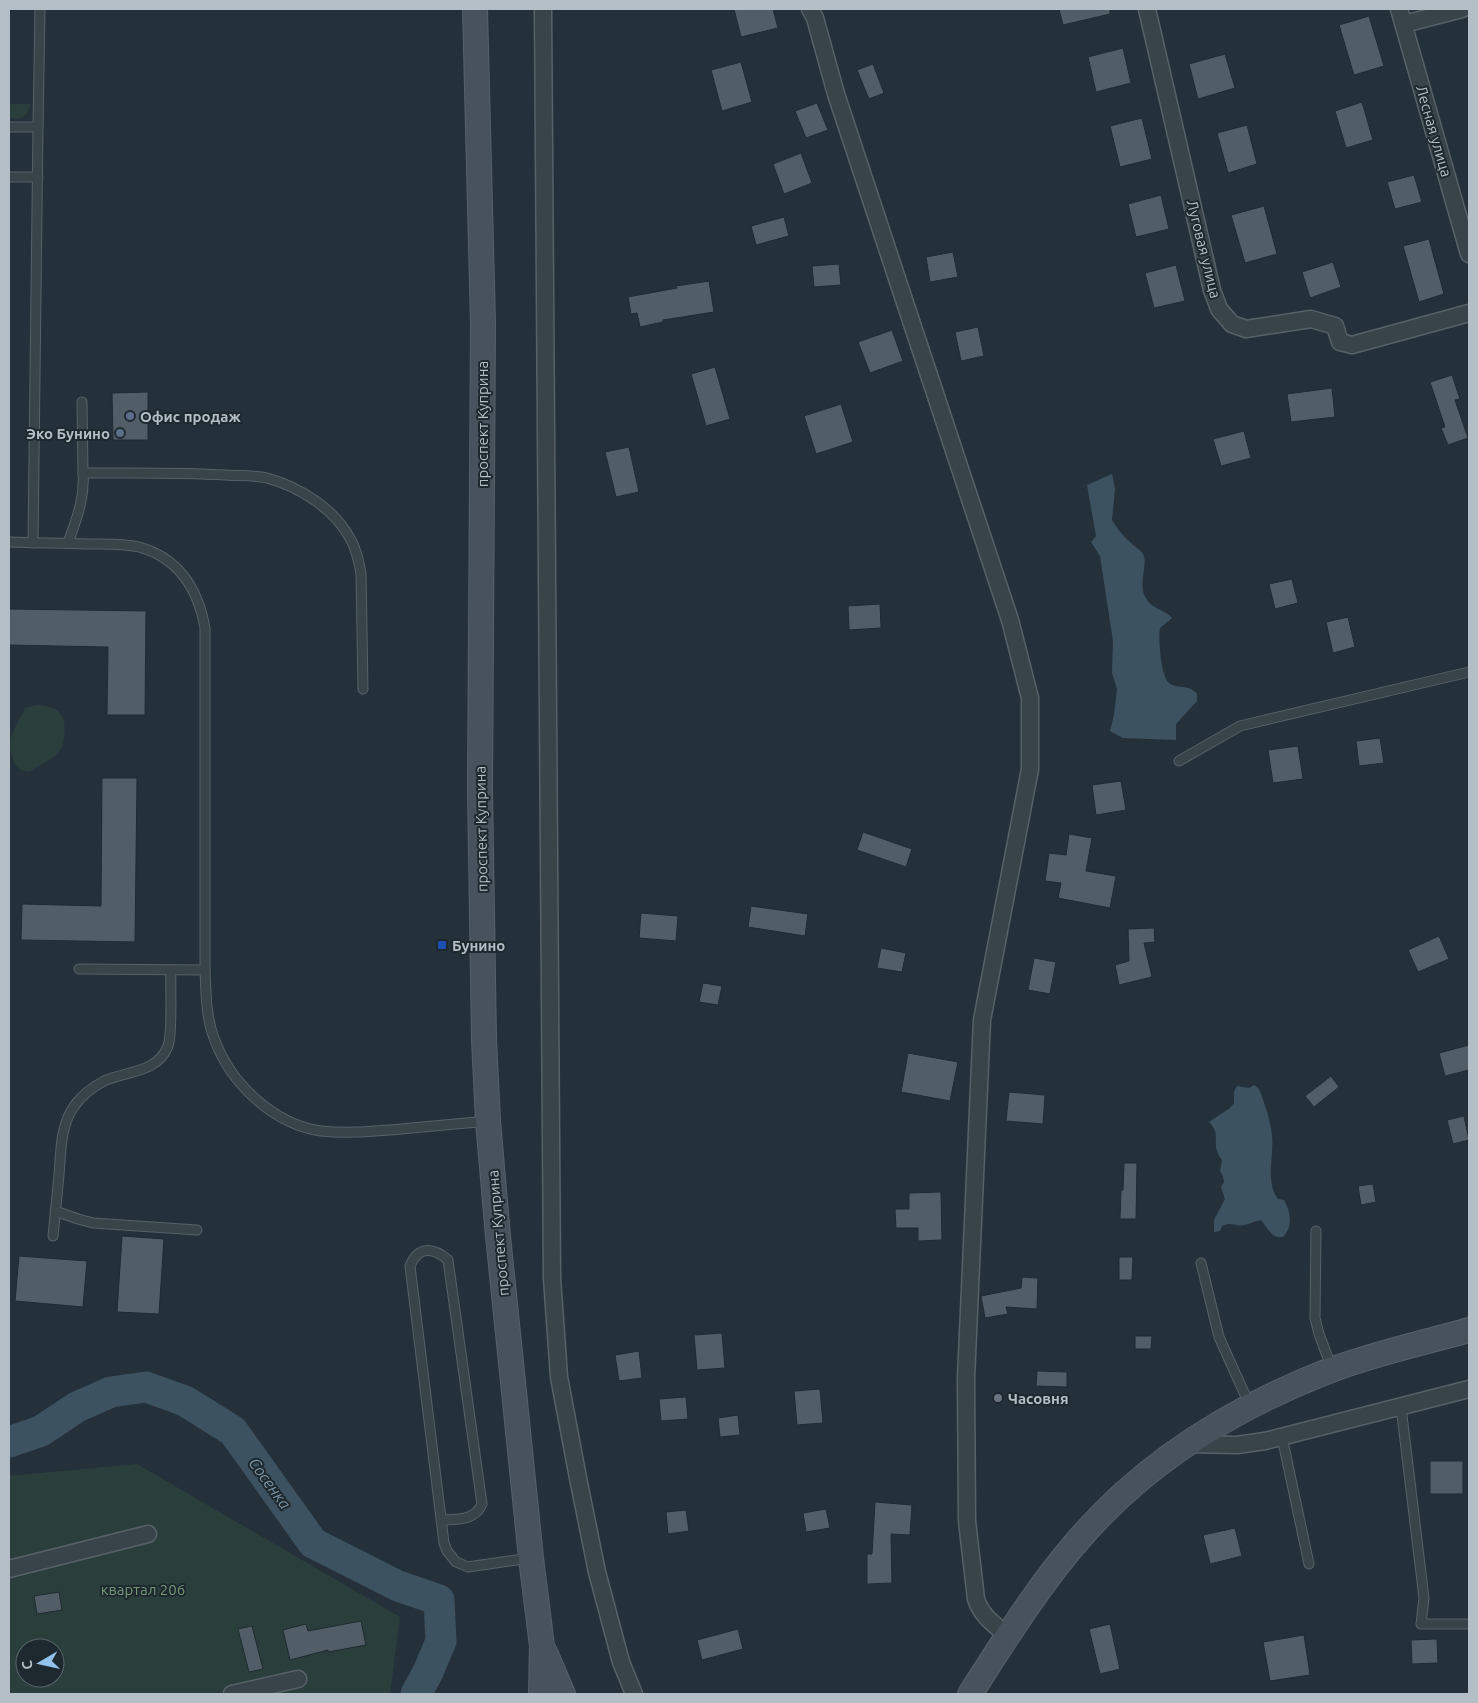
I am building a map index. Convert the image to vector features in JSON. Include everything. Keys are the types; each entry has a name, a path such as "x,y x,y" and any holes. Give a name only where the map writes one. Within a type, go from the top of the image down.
{"main road":[{"name":"проспект Куприна","path":"475,9 483,324 480,789 484,1040 488,1121 498,1236 531,1558 542,1646 541,1694"},
{"path":"970,1694 1049,1576 1100,1516 1143,1476 1186,1444 1250,1406 1292,1386 1332,1370 1382,1354 1469,1330"},
{"name":"проспект Куприна","path":"542,1646 562,1694"}],"street":[{"path":"543,9 552,1278 559,1377 578,1478 598,1572 621,1662 634,1694"},
{"path":"810,9 815,18 836,94 1010,620 1030,698 1030,769 982,1020 966,1378 968,1521 976,1599 980,1610 986,1617 1008,1636"},
{"name":"Луговая улица","path":"1147,9 1212,290 1219,309 1232,324 1246,329 1311,319 1335,326 1340,342 1352,345 1469,313"},
{"path":"1402,16 1462,9"},
{"name":"Лесная улица","path":"1402,16 1469,254"},
{"path":"1186,1444 1237,1445 1265,1442 1469,1389"},
{"path":"9,1569 148,1534"},
{"path":"232,1694 298,1679"}],"lane":[{"path":"33,543 40,9"},
{"path":"9,127 38,127"},
{"path":"9,177 38,177"},
{"path":"68,543 82,504 84,492 82,402"},
{"path":"83,474 189,472 265,478 301,492 333,515 344,528 358,555 361,573 363,689"},
{"path":"9,542 138,547 154,553 172,564 184,576 195,592 202,608 205,628 205,970 209,1022 224,1061 246,1091 279,1116 297,1124 320,1130 354,1133 488,1121"},
{"path":"1179,760 1240,726 1469,672"},
{"path":"79,968 205,970"},
{"path":"53,1236 64,1129 68,1116 75,1105 93,1087 104,1081 156,1063 168,1046 170,1039 170,970"},
{"path":"55,1211 93,1223 197,1230"},
{"path":"1316,1231 1315,1318 1332,1370"},
{"path":"441,1520 474,1515 482,1504 448,1260 433,1250 418,1254 412,1260 410,1266 441,1520 444,1543 447,1551 456,1562 468,1567 531,1558"},
{"path":"1201,1263 1219,1337 1250,1406"},
{"path":"1401,1407 1424,1598 1421,1624 1469,1624"},
{"path":"1282,1437 1309,1564"}],"green space":[{"path":"9,104 30,104 24,116 14,119 10,118"},
{"path":"37,705 56,710 63,717 65,729 63,743 53,758 30,771 24,771 13,760 10,743 25,708"},
{"name":"квартал 206","path":"137,1464 400,1617 390,1694 9,1694 9,1476"}],"water":[{"path":"1112,474 1115,489 1112,520 1123,536 1143,554 1145,564 1142,582 1147,600 1172,618 1160,628 1159,640 1166,678 1170,684 1191,689 1197,694 1197,701 1176,724 1176,740 1123,738 1110,731 1117,689 1112,673 1113,641 1100,556 1091,542 1096,536 1087,485"},
{"path":"1254,1085 1259,1089 1271,1126 1272,1185 1278,1199 1284,1200 1290,1219 1290,1224 1283,1237 1272,1234 1261,1220 1246,1225 1231,1224 1222,1226 1220,1231 1214,1232 1214,1220 1225,1199 1221,1187 1224,1182 1220,1171 1222,1160 1216,1149 1215,1131 1209,1122 1230,1108 1234,1103 1234,1092 1237,1086 1249,1088"}],"building":[{"path":"734,9 773,9 778,28 741,37"},
{"path":"1059,9 1110,9 1110,14 1063,25"},
{"path":"1369,16 1384,66 1354,75 1339,25"},
{"path":"1123,48 1131,83 1096,92 1088,57"},
{"path":"1225,54 1235,88 1198,99 1189,64"},
{"path":"741,62 752,102 722,111 711,70"},
{"path":"873,64 884,93 869,99 857,70"},
{"path":"1362,102 1373,140 1346,148 1335,111"},
{"path":"817,103 828,130 806,138 795,111"},
{"path":"1142,118 1152,159 1120,167 1110,126"},
{"path":"1247,125 1257,164 1228,173 1217,133"},
{"path":"801,153 812,183 784,194 773,164"},
{"path":"1414,175 1422,202 1395,209 1387,182"},
{"path":"1161,195 1169,229 1136,237 1128,204"},
{"path":"1264,206 1277,254 1245,263 1231,215"},
{"path":"784,217 789,236 756,245 751,226"},
{"path":"1429,239 1444,294 1419,302 1403,246"},
{"path":"953,252 958,277 930,282 926,257"},
{"path":"1333,262 1341,287 1310,298 1302,272"},
{"path":"839,264 841,285 814,287 812,266"},
{"path":"1176,265 1185,301 1154,308 1145,273"},
{"path":"709,281 714,312 663,320 663,322 640,327 637,313 631,314 628,297"},
{"path":"978,327 984,356 961,361 955,332"},
{"path":"892,330 903,361 870,373 858,342"},
{"path":"715,367 730,419 706,426 691,374"},
{"path":"1452,375 1460,399 1455,400 1468,438 1448,445 1441,428 1445,427 1430,382"},
{"path":"1332,388 1335,417 1291,422 1287,394"},
{"name":"Офис продаж","path":"148,392 148,440 113,440 112,393"},
{"path":"841,404 853,442 816,454 804,416"},
{"path":"1244,431 1251,458 1221,466 1213,439"},
{"path":"629,447 639,492 616,497 605,452"},
{"path":"1292,579 1298,603 1275,609 1269,584"},
{"path":"880,604 881,628 849,630 848,606"},
{"path":"9,609 146,611 145,715 107,715 108,647 9,645"},
{"path":"1348,617 1355,647 1333,653 1326,622"},
{"path":"1380,738 1384,763 1359,766 1356,741"},
{"path":"1298,746 1303,779 1273,783 1268,750"},
{"path":"102,778 137,778 135,942 21,940 22,904 101,906"},
{"path":"1121,781 1126,810 1096,815 1092,785"},
{"path":"863,832 912,849 906,867 857,850"},
{"path":"1069,834 1092,838 1086,871 1116,876 1110,908 1058,898 1061,883 1045,881 1049,853 1066,855"},
{"path":"751,906 808,914 805,936 748,927"},
{"path":"641,913 678,916 676,941 639,938"},
{"path":"1154,928 1155,942 1144,943 1152,977 1119,985 1115,965 1129,961 1128,929"},
{"path":"1439,936 1449,959 1418,972 1408,950"},
{"path":"881,948 906,953 902,972 877,968"},
{"path":"1034,958 1056,962 1050,994 1028,990"},
{"path":"703,983 722,986 718,1005 699,1002"},
{"path":"1469,1045 1469,1070 1445,1076 1439,1053"},
{"path":"908,1053 958,1062 950,1101 901,1092"},
{"path":"1331,1076 1339,1087 1314,1107 1305,1096"},
{"path":"1009,1092 1045,1095 1043,1124 1006,1121"},
{"path":"1464,1116 1469,1140 1453,1144 1447,1120"},
{"path":"1124,1163 1137,1163 1136,1219 1120,1219"},
{"path":"1373,1184 1376,1202 1361,1205 1358,1186"},
{"path":"941,1192 942,1240 918,1241 918,1228 896,1228 895,1209 909,1209 909,1193"},
{"path":"122,1236 164,1239 159,1314 117,1312"},
{"path":"19,1256 87,1261 83,1307 15,1301"},
{"path":"1119,1257 1133,1257 1132,1280 1119,1280"},
{"path":"1022,1277 1038,1278 1037,1309 1006,1307 1008,1314 985,1318 981,1296 1021,1288"},
{"path":"722,1333 725,1368 697,1370 694,1335"},
{"path":"1135,1336 1152,1336 1151,1349 1135,1349"},
{"path":"639,1351 642,1378 619,1381 615,1355"},
{"path":"1037,1371 1067,1372 1067,1387 1036,1386"},
{"path":"820,1389 823,1423 797,1425 794,1391"},
{"path":"686,1397 688,1419 661,1421 659,1399"},
{"path":"738,1415 740,1435 720,1437 718,1418"},
{"path":"1430,1461 1463,1461 1463,1494 1430,1494"},
{"path":"875,1502 912,1505 910,1535 891,1534 892,1583 867,1584 867,1554 872,1554"},
{"path":"826,1509 830,1528 806,1532 803,1513"},
{"path":"686,1510 689,1531 668,1534 666,1512"},
{"path":"1235,1528 1242,1556 1210,1564 1203,1535"},
{"path":"59,1592 62,1610 37,1614 34,1596"},
{"path":"361,1621 366,1645 328,1652 328,1650 290,1660 283,1630 306,1624 308,1631"},
{"path":"1110,1624 1120,1669 1100,1674 1089,1629"},
{"path":"252,1626 263,1669 249,1672 238,1629"},
{"path":"738,1629 743,1649 702,1660 697,1640"},
{"path":"1304,1635 1310,1675 1270,1681 1263,1642"},
{"path":"1437,1639 1438,1663 1412,1664 1411,1640"}],"waterway":[{"name":"Сосенка","path":"9,1442 41,1431 77,1407 111,1392 146,1387 185,1401 233,1431 313,1543 398,1586 439,1600 441,1641 416,1694"}],"place":[{"name":"Офис продаж","path":"130,416"},
{"name":"Эко Бунино","path":"120,433"},
{"name":"Бунино","path":"442,945"},
{"name":"Часовня","path":"998,1398"}]}
